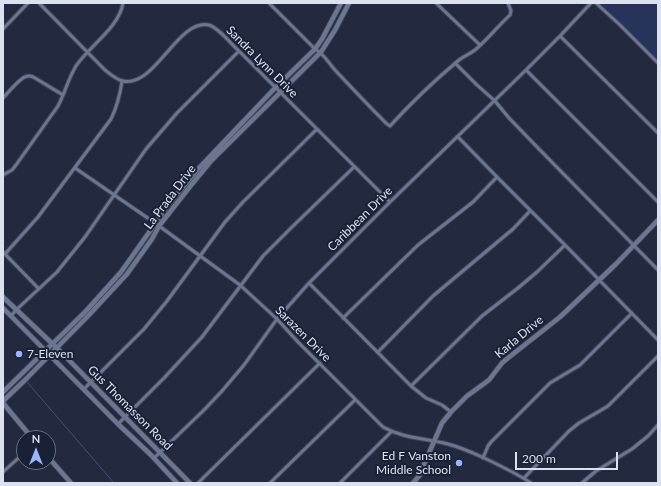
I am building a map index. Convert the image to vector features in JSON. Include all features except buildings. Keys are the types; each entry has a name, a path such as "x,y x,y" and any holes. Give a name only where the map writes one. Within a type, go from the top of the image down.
{"main road":[{"name":"La Prada Drive","path":"157,225 177,194 198,169 276,87 316,49 342,3"},
{"name":"La Prada Drive","path":"3,402 90,311 121,272 150,231 157,225 212,161 320,52 335,30 349,3"},
{"path":"330,26 335,30"},
{"name":"Karla Drive","path":"413,483 419,476 442,422 451,412 467,396 489,380 502,363 560,316 599,280 658,220"},
{"name":"Gus Thomasson Road","path":"3,297 52,343 190,483"},
{"name":"Gus Thomasson Road","path":"3,308 177,483"},
{"name":"La Prada Drive","path":"3,392 52,343 90,311"},
{"path":"3,402 26,430"},
{"path":"56,467 68,482"}],"street":[{"path":"3,29 28,3"},
{"path":"38,289 4,253 38,217 116,110 121,94 122,81 111,74 87,52 39,3"},
{"path":"3,175 12,170 16,165 58,106 76,66 116,20 123,3"},
{"path":"269,3 320,52 365,102 390,126 455,63 474,51 510,15 511,10 508,3"},
{"path":"436,3 480,45"},
{"name":"Caribbean Drive","path":"153,458 203,411 222,390 244,365 277,319 309,283 390,202 495,101 591,3"},
{"path":"596,3 658,63"},
{"name":"Sandra Lynn Drive","path":"122,81 135,81 143,76 160,61 191,28 206,25 212,26 276,87 280,93 390,202"},
{"path":"560,36 658,133"},
{"path":"11,316 57,272 85,237 146,149 164,128 195,94 239,51"},
{"path":"455,63 476,85 495,101 519,129 658,270"},
{"path":"526,70 658,202"},
{"path":"3,98 27,76 32,76 63,96"},
{"path":"84,389 144,329 167,301 225,222 243,202 317,130"},
{"path":"458,137 658,340"},
{"path":"118,424 182,361 263,256 354,167"},
{"name":"Sarazen Drive","path":"75,168 240,285 277,319 383,427 400,435 459,447 500,465 531,483"},
{"path":"343,318 418,245 473,202 497,177"},
{"path":"378,352 433,296 513,230 530,211"},
{"path":"411,386 482,316 537,272 565,245"},
{"path":"309,283 411,386 426,398 442,405 451,412"},
{"path":"484,458 491,442 542,391 559,377 580,365 632,313"},
{"path":"524,478 570,431 579,423 608,406 658,356"},
{"path":"198,483 320,364"},
{"path":"270,483 355,400"},
{"path":"582,483 596,471 632,449 648,436 658,425"},
{"path":"340,483 391,432"},
{"path":"3,472 16,460"}],"shaded area":[{"path":"599,3 658,3 658,60"}],"waterway":[{"path":"27,382 114,483"}],"place":[{"name":"7-Eleven","path":"19,354"},
{"name":"Ed F Vanston Middle School","path":"459,463"}]}
